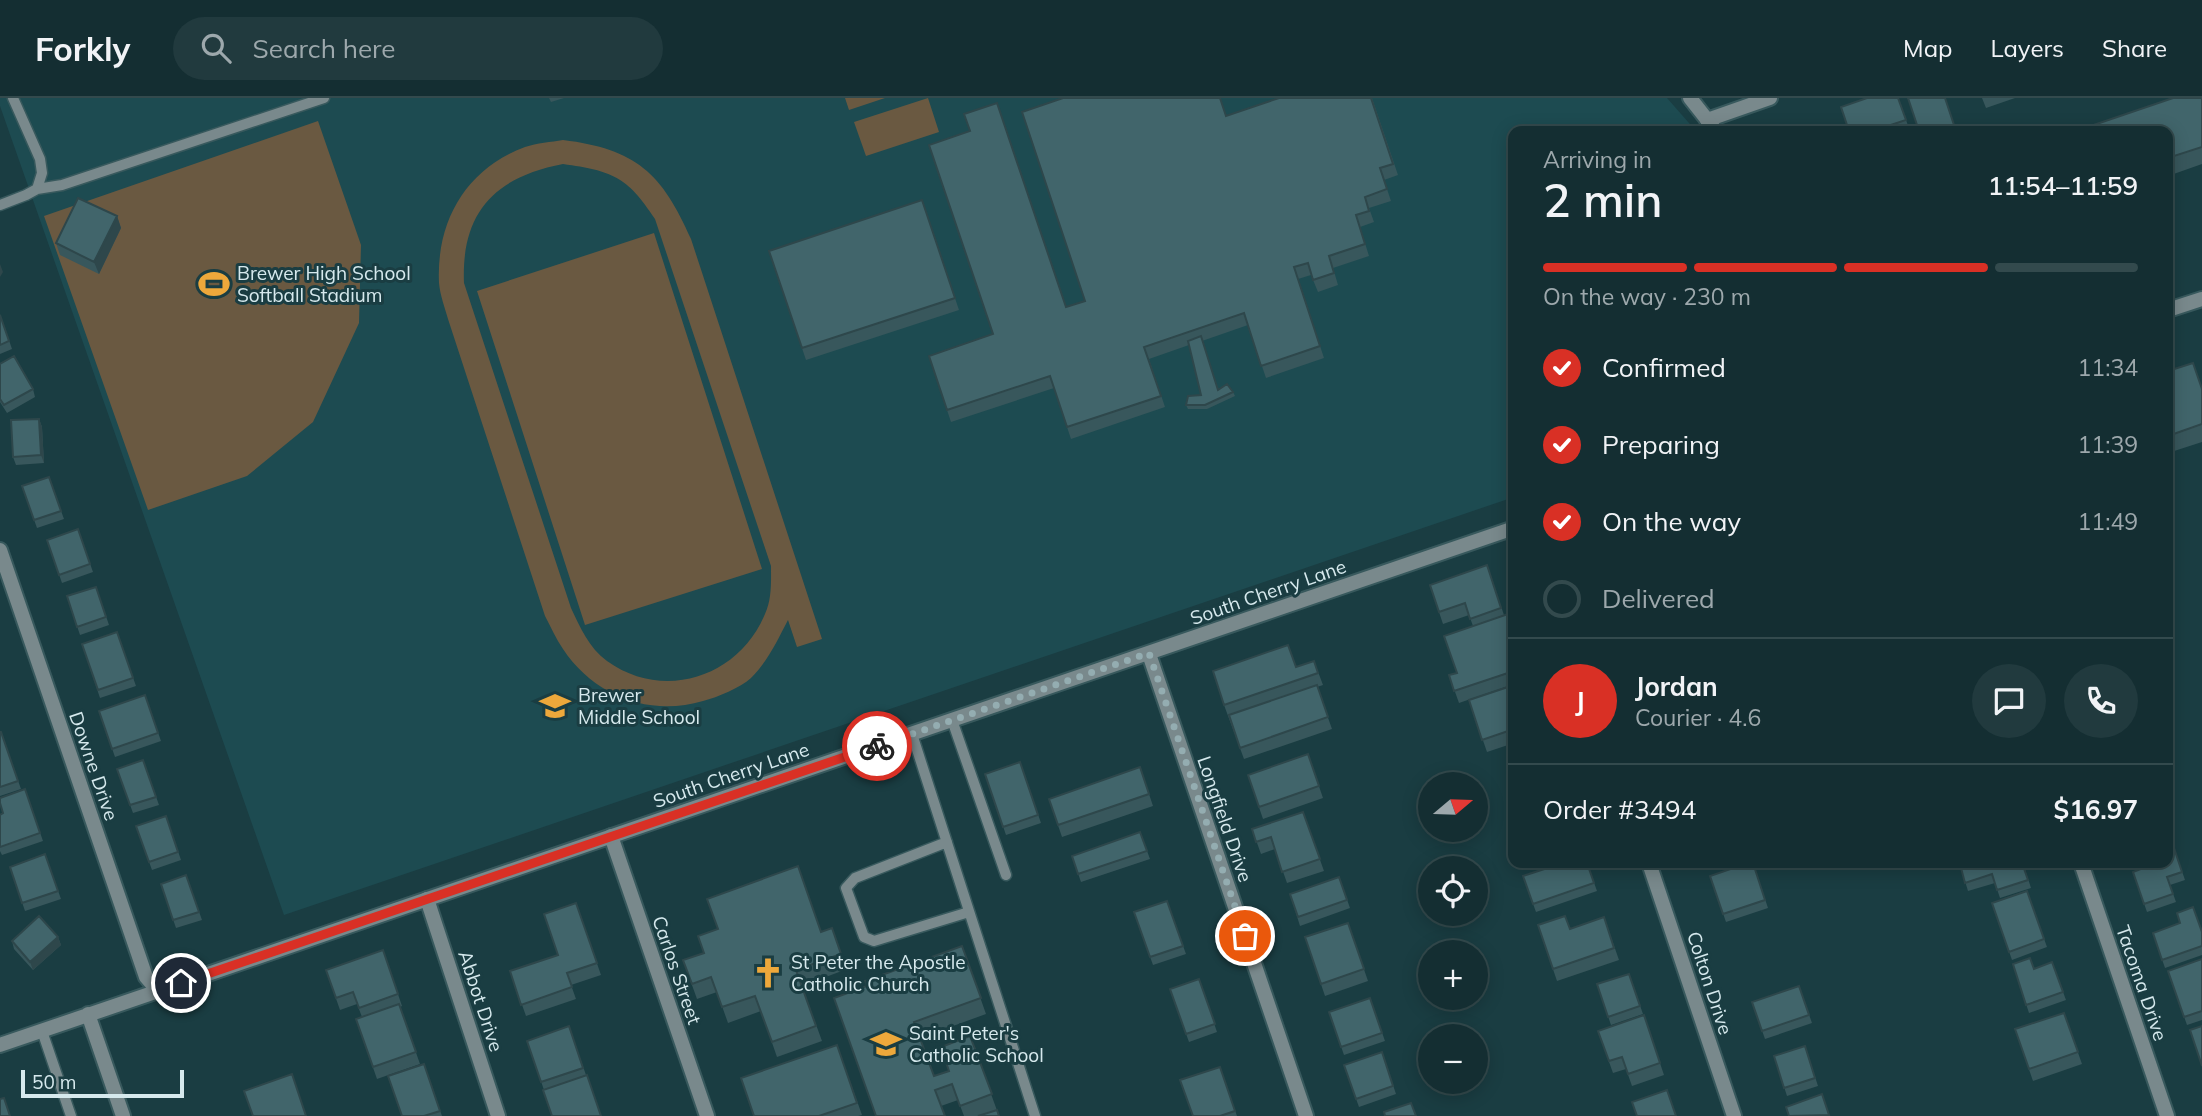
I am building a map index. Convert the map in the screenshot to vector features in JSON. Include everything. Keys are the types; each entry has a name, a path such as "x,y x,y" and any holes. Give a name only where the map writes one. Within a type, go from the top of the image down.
{"street":[{"path":"1690,98 1712,126 1770,98"},
{"path":"2173,308 2202,299"},
{"name":"South Cherry Lane","path":"0,1045 1508,530"},
{"name":"Downe Drive","path":"0,550 146,977 158,991"},
{"name":"Longfield Drive","path":"1149,653 1306,1116"},
{"name":"Carlos Street","path":"611,836 707,1116"},
{"name":"Colton Drive","path":"1651,868 1734,1116"},
{"name":"Tacoma Drive","path":"2083,868 2167,1116"},
{"name":"Abbot Drive","path":"427,899 498,1116"},
{"path":"88,1014 123,1116"}],"lane":[{"path":"13,98 40,159 42,173 37,189"},
{"path":"0,205 37,189 62,185 324,98"},
{"path":"952,720 1006,875"},
{"path":"912,734 1035,1116"},
{"path":"947,842 855,878 846,888 864,937 874,941 969,912"},
{"path":"42,1031 71,1116"}],"shaded area":[{"name":"Brewer Middle School","path":"0,98 1667,98 1692,126 1508,126 1508,499 284,915 0,106"},
{"path":"845,98 885,98 849,110"},
{"path":"928,98 939,132 866,156 854,122"},
{"name":"Brewer High School Softball Stadium","path":"318,121 361,245 359,323 313,422 247,476 148,510 44,216"},
{"path":"563,140 610,150 644,168 669,197 680,216 691,239 822,639 797,647 788,620 767,658 751,678 728,692 703,701 663,706 625,699 590,679 560,645 545,616 441,297 439,260 443,239 449,219 471,183 504,157 525,147","holes":["563,164 617,178 636,193 655,219 771,566 769,602 753,636 737,654 698,677 675,681 652,680 629,673 601,656 586,637 571,608 464,283 469,236 476,218 487,202 518,178"]},
{"path":"654,233 762,569 585,625 477,291"}],"building":[{"path":"1063,98 1220,98 1226,116 1279,98 1371,98 1393,164 1380,168 1387,189 1365,197 1369,211 1356,215 1365,244 1329,256 1334,273 1313,280 1308,263 1294,267 1320,346 1261,366 1244,313 1144,347 1161,396 1067,427 1050,376 947,410 929,356 993,334 929,145 970,131 964,114 997,103 1066,307 1085,301 1022,112"},
{"path":"1867,98 1898,98 1906,120 1891,126 1847,126 1841,107"},
{"path":"1908,98 1945,98 1954,126 1917,126"},
{"path":"2173,98 2202,98 2202,147 2173,156 2173,126 2091,126"},
{"path":"78,198 117,216 94,262 56,243"},
{"path":"922,200 955,298 802,348 769,251"},
{"path":"0,315 9,341 0,345"},
{"path":"1201,336 1218,390 1227,384 1233,392 1205,405 1186,405 1188,396 1201,395 1188,341"},
{"path":"14,356 33,389 4,405 0,399 0,364"},
{"path":"2193,363 2202,389 2202,424 2173,434 2173,369"},
{"path":"39,419 41,455 13,457 11,420"},
{"path":"49,477 61,511 34,520 22,486"},
{"path":"78,529 90,564 59,575 47,540"},
{"path":"1487,565 1501,608 1470,619 1465,603 1439,612 1430,585"},
{"path":"96,587 106,617 77,627 67,596"},
{"path":"1508,614 1508,673 1454,691 1449,675 1457,673 1444,636"},
{"path":"117,632 133,678 98,690 82,644"},
{"path":"1288,645 1296,667 1314,661 1318,673 1224,705 1213,671"},
{"path":"1317,685 1328,717 1240,748 1229,715"},
{"path":"1508,687 1508,731 1482,740 1469,700"},
{"path":"145,695 158,733 112,749 99,711"},
{"path":"0,732 18,781 0,787"},
{"path":"1308,754 1319,786 1259,807 1248,775"},
{"path":"143,760 156,797 130,805 117,769"},
{"path":"1020,762 1038,815 1003,827 985,774"},
{"path":"1140,767 1149,794 1058,825 1049,799"},
{"path":"25,789 40,833 0,847 0,815 3,813 0,798"},
{"path":"1303,812 1320,859 1282,872 1271,837 1256,842 1252,829"},
{"path":"166,816 178,852 149,862 136,826"},
{"path":"1140,832 1147,851 1078,874 1072,856"},
{"path":"2173,845 2182,872 2167,877 2173,894 2144,904 2133,872 2143,868 2173,868"},
{"path":"45,854 58,891 22,903 10,867"},
{"name":"St Peter the Apostle Catholic Church","path":"798,866 821,932 832,928 841,954 796,970 816,1026 772,1042 755,996 722,1007 711,977 692,984 683,960 704,953 698,936 718,929 707,899"},
{"path":"1548,868 1589,868 1594,883 1533,904 1523,876"},
{"path":"1733,868 1755,868 1765,900 1723,914 1710,876"},
{"path":"1961,868 2024,868 2028,880 1997,890 1992,874 1965,883"},
{"path":"186,875 199,912 173,920 161,884"},
{"path":"1339,877 1347,900 1298,917 1290,894"},
{"path":"2027,891 2044,939 2009,952 1992,903"},
{"path":"1167,901 1183,946 1150,957 1134,912"},
{"path":"576,903 597,963 567,973 572,987 521,1005 510,971 558,955 544,914"},
{"path":"2193,907 2202,932 2202,946 2162,960 2153,933 2180,923 2177,913"},
{"path":"39,916 58,937 30,962 12,941"},
{"path":"1565,916 1570,929 1604,917 1614,948 1553,969 1538,925"},
{"path":"1348,923 1364,969 1321,984 1305,937"},
{"name":"Saint Peter's Catholic School","path":"962,946 981,998 914,1022 934,1076 949,1071 941,1047 970,1036 992,1094 960,1106 952,1084 935,1090 945,1116 876,1116 834,998 867,986 865,981"},
{"path":"383,950 398,994 359,1008 353,992 336,998 326,970"},
{"path":"2030,958 2034,969 2052,962 2063,992 2026,1005 2013,964"},
{"path":"2202,959 2202,1011 2184,1017 2168,971"},
{"path":"1629,974 1640,1006 1608,1017 1597,984"},
{"path":"1199,979 1215,1024 1186,1034 1170,989"},
{"path":"1799,986 1809,1015 1762,1031 1752,1002"},
{"path":"1370,998 1382,1033 1341,1047 1329,1012"},
{"path":"399,1004 416,1052 373,1067 356,1019"},
{"path":"2064,1013 2078,1052 2029,1069 2015,1029"},
{"path":"1644,1015 1660,1063 1628,1074 1622,1057 1609,1061 1598,1031"},
{"path":"569,1026 583,1068 541,1082 527,1041"},
{"path":"2202,1026 2202,1066 2190,1030"},
{"path":"837,1045 857,1103 819,1116 754,1116 741,1078"},
{"path":"1805,1046 1815,1078 1784,1088 1774,1056"},
{"path":"1382,1052 1393,1086 1356,1099 1344,1065"},
{"path":"424,1064 440,1111 424,1116 402,1116 388,1076"},
{"path":"1220,1067 1235,1111 1220,1116 1193,1116 1180,1080"},
{"path":"292,1074 306,1116 253,1116 244,1091"},
{"path":"587,1075 601,1116 552,1116 543,1090"},
{"path":"1667,1090 1676,1116 1637,1116 1632,1102"},
{"path":"1822,1094 1829,1115 1789,1116 1786,1107"},
{"path":"4,1098 10,1116 0,1116 0,1099"},
{"path":"1411,1103 1416,1116 1385,1116 1384,1112"},
{"path":"997,1110 999,1116 978,1116"}],"way so far":[{"path":"877,746 1149,653 1245,936"}],"place":[{"name":"Brewer High School Softball Stadium","path":"214,284"},
{"name":"Brewer Middle School","path":"555,706"},
{"name":"St Peter the Apostle Catholic Church","path":"768,973"},
{"name":"Saint Peter's Catholic School","path":"886,1044"}],"route":[{"path":"181,983 877,746"}]}
